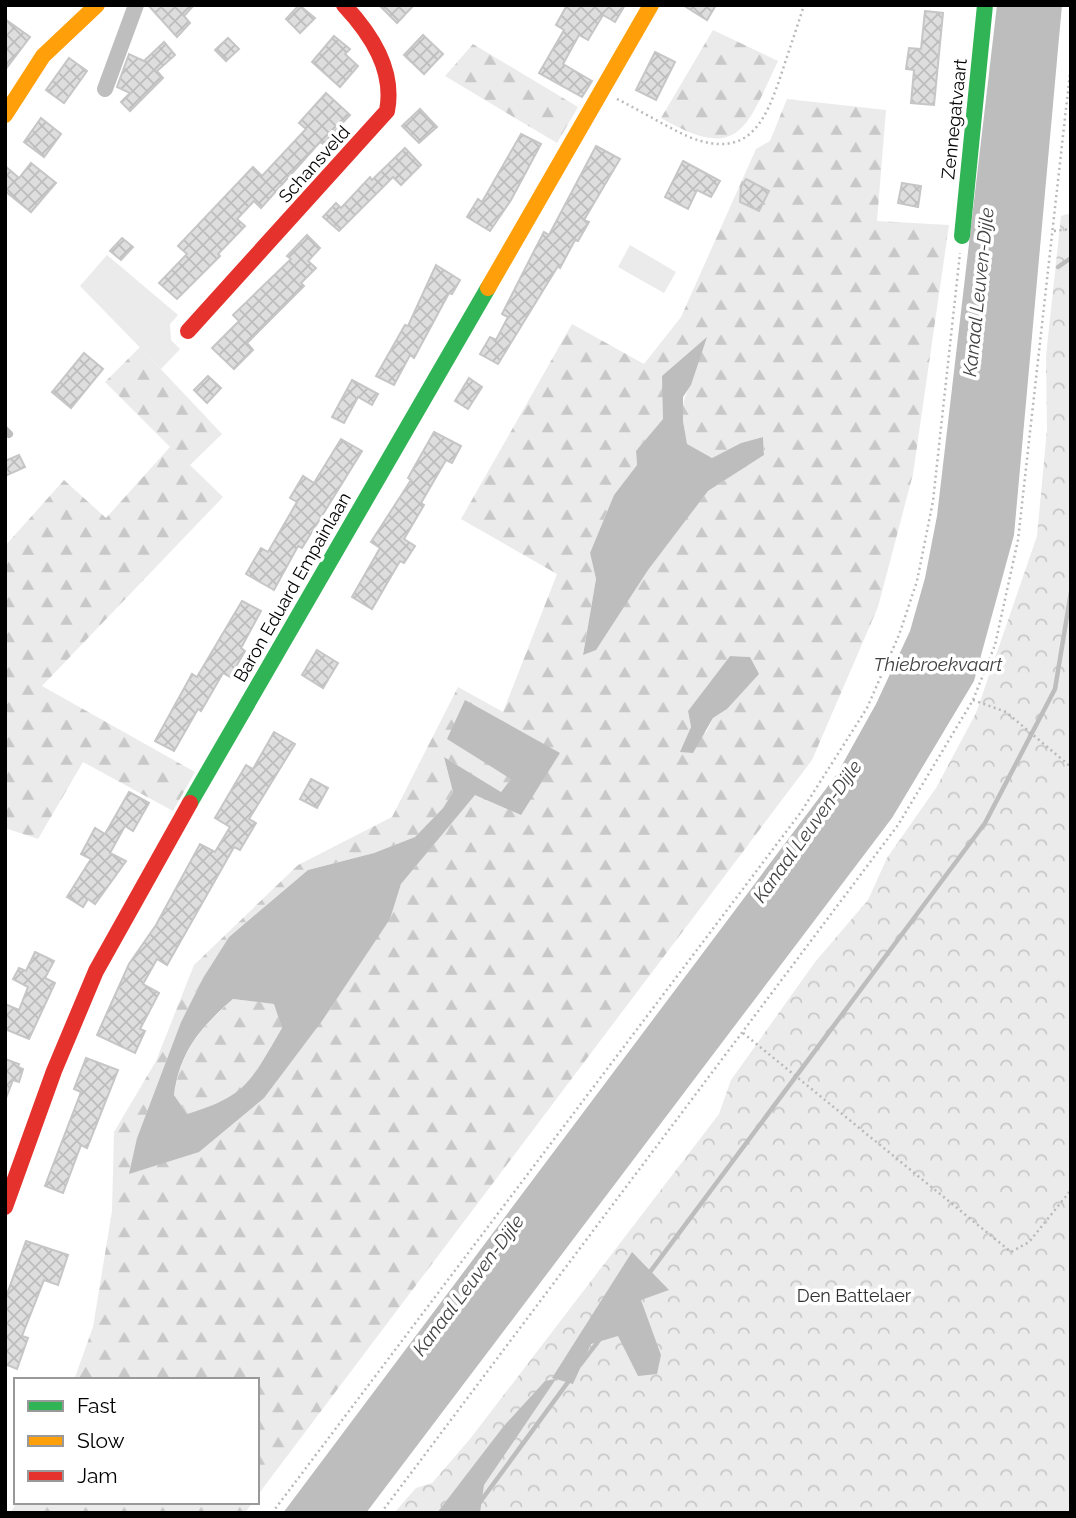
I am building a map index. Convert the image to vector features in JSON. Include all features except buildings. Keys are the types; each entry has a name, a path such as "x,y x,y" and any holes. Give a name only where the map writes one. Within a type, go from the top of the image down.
{"street":[{"path":"5,115 43,56 97,5"},
{"path":"105,89 136,5"},
{"name":"Schansveld","path":"188,331 387,111 391,90 371,37 344,5"},
{"name":"Baron Eduard Empainlaan","path":"5,1207 68,1033 86,988 112,939 651,5"},
{"name":"Zennegatvaart","path":"962,236 985,5"}],"path":[{"path":"602,90 689,136 708,142 739,142 762,123 771,106 804,5"},
{"path":"381,1513 898,825 973,700 995,645 1018,540 1071,64"},
{"path":"1054,231 1071,229"},
{"path":"272,1513 801,812 867,708 899,635 917,581 927,535 962,236"},
{"path":"973,700 1006,712 1071,768"},
{"path":"743,1033 1011,1252 1029,1242 1071,1190"}],"green space":[{"path":"713,30 778,61 747,121 737,132 724,138 708,138 661,118"},
{"path":"473,44 578,107 557,143 445,76"},
{"path":"787,99 886,110 877,221 949,225 913,474 878,607 812,760 259,1493 259,1378 75,1378 93,1327 112,1211 114,1132 156,1061 194,965 298,865 392,817 458,687 503,712 557,574 461,519 572,324 644,364 681,317 756,149 770,141","holes":["663,376 691,385 683,407 687,445 712,458 741,443 763,437 764,455 708,491 583,654 596,579 590,553 614,495 637,465 636,451 663,419","730,656 750,657 727,709 713,718 707,731 681,752 691,727 688,711","444,757 501,792 512,778 521,814 475,794 401,884 390,919 199,1152 137,1138 181,1022 203,978 229,937 308,870 374,853 415,837 443,808 453,792"]},
{"name":"Den Battelaer","path":"1071,213 1071,1513 394,1513 416,1488 432,1483 470,1439 719,1114 731,1080 815,962 868,900 887,858 936,788 976,713 1037,536 1047,429 1046,356 1061,216"},
{"path":"630,245 676,272 664,293 618,267"},
{"path":"107,255 178,315 170,324 171,340 180,349 161,369 80,286"},
{"path":"140,347 222,434 190,465 223,497 42,686 195,772 173,811 83,762 38,839 5,828 5,546 64,480 106,518 170,447 105,382"},
{"path":"233,999 275,1004 282,1028 251,1080 227,1101 187,1114 174,1095 182,1065 194,1041"},
{"path":"16,1504 252,1504 245,1513 10,1513"}],"water":[{"name":"Thiebroekvaart","path":"997,5 1062,5 1014,535 974,681 892,818 366,1513 283,1513 837,774 876,704 910,631 925,578 937,516"},
{"path":"707,337 691,385 683,397 687,444 712,458 741,443 763,437 764,455 708,491 648,570 596,650 583,655 596,579 590,553 614,495 637,465 636,451 663,419 662,376"},
{"path":"730,656 750,657 759,674 727,709 713,718 693,753 680,752 691,727 688,711"},
{"path":"465,700 560,753 521,815 475,795 401,884 390,919 322,1021 264,1098 199,1152 129,1174 137,1138 181,1022 203,978 229,937 308,870 374,853 415,837 443,808 453,792 444,757 501,792 511,779 447,739","holes":["233,999 274,1004 282,1028 246,1084 223,1100 187,1114 174,1095 181,1066 193,1041"]},
{"path":"632,1252 669,1290 641,1300 661,1355 657,1374 638,1376 618,1336 591,1344 573,1384 556,1379 484,1485 480,1513 437,1513 503,1427 545,1381 555,1379 552,1378"}],"waterway":[{"path":"1058,267 1071,258"},
{"path":"647,1276 985,823 1055,689 1071,592"},
{"path":"580,1365 600,1339"},
{"path":"472,1513 571,1378"}],"traffic: fast":[{"path":"962,236 985,5"},
{"path":"190,803 488,288"}],"traffic: slow":[{"path":"5,115 43,56 97,5"},
{"path":"488,288 651,5"}],"traffic: jam":[{"path":"188,331 387,111 387,81 379,54 372,40 344,5"},
{"path":"5,1207 54,1071 96,971 190,803"}],"water label":[{"name":"Kanaal Leuven-Dijle","path":"978,292"},
{"name":"Kanaal Leuven-Dijle","path":"807,831"},
{"name":"Kanaal Leuven-Dijle","path":"468,1285"}]}
